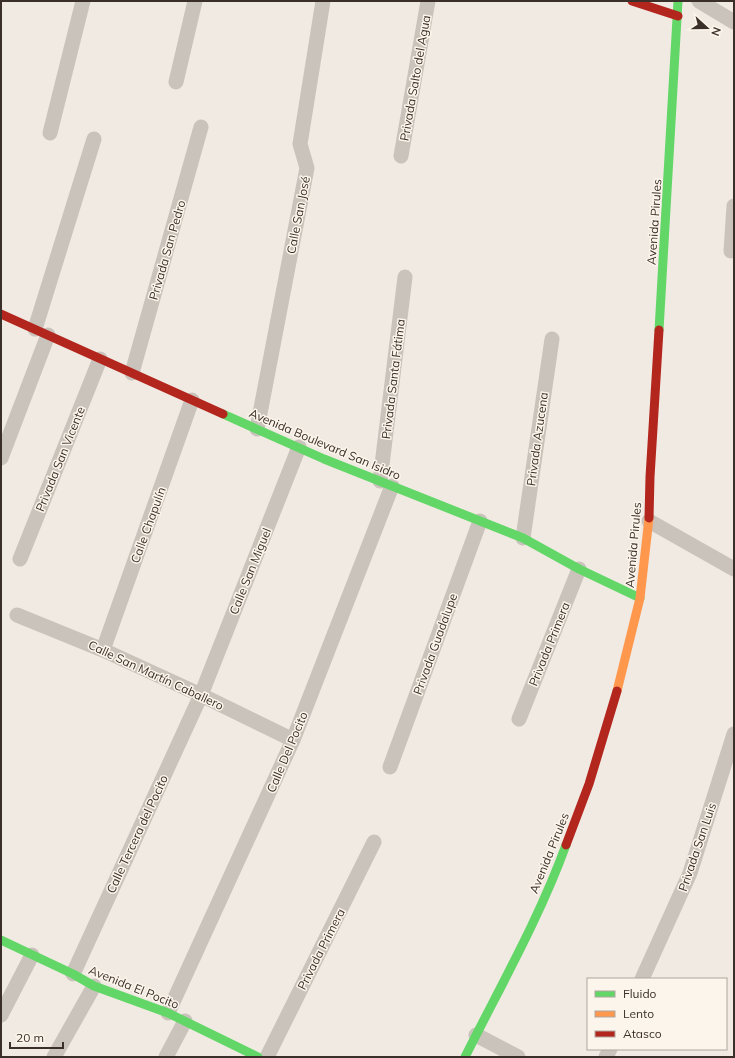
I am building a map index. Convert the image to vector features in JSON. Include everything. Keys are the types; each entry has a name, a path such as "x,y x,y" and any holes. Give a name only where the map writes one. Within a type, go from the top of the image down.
{"main road":[{"path":"632,1 678,16"},
{"name":"Avenida Pirules","path":"465,1057 556,873 591,777 620,680 640,598 649,521 650,477 678,1"},
{"name":"Avenida Boulevard San Isidro","path":"1,314 324,459 523,538 579,569 640,598"},
{"name":"Avenida El Pocito","path":"1,940 73,974 94,986 168,1013 185,1021 237,1052 258,1057"}],"street":[{"path":"50,133 84,1"},
{"path":"176,82 195,1"},
{"name":"Calle San José","path":"257,429 307,168 300,144 322,1"},
{"name":"Privada Salto del Agua","path":"401,156 428,1"},
{"path":"698,1 734,22"},
{"name":"Privada San Pedro","path":"132,373 201,127"},
{"path":"1,458 42,332 94,139"},
{"path":"731,251 734,206"},
{"name":"Privada Santa Fátima","path":"386,483 405,277"},
{"name":"Privada Azucena","path":"523,538 552,339"},
{"name":"Privada San Vicente","path":"20,560 100,359"},
{"name":"Calle Chapulín","path":"103,650 192,400"},
{"name":"Calle San Miguel","path":"200,695 299,447"},
{"name":"Calle Del Pocito","path":"168,1013 293,740 386,483"},
{"name":"Privada Guadalupe","path":"390,767 480,520"},
{"path":"649,521 734,569"},
{"name":"Privada Primera","path":"519,719 579,569"},
{"name":"Calle San Martín Caballero","path":"18,615 103,650 293,740"},
{"name":"Calle Tercera del Pocito","path":"73,974 200,695"},
{"name":"Privada San Luis","path":"642,978 690,873 734,734"},
{"name":"Privada Primera","path":"267,1057 374,842"},
{"path":"1,1015 32,955"},
{"path":"54,1057 94,986"},
{"path":"166,1057 185,1021"},
{"path":"476,1035 518,1057"}],"traffic: fast":[{"path":"659,330 678,1"},
{"path":"223,414 324,459 523,538 579,569 640,598"},
{"path":"465,1057 544,900 566,845"},
{"path":"1,940 73,974 94,986 168,1013 258,1057"}],"traffic: slow":[{"path":"617,691 640,598 649,518"}],"traffic: jam":[{"path":"632,1 678,16"},
{"path":"1,314 223,414"},
{"path":"649,518 659,330"},
{"path":"566,845 589,784 617,691"}]}
